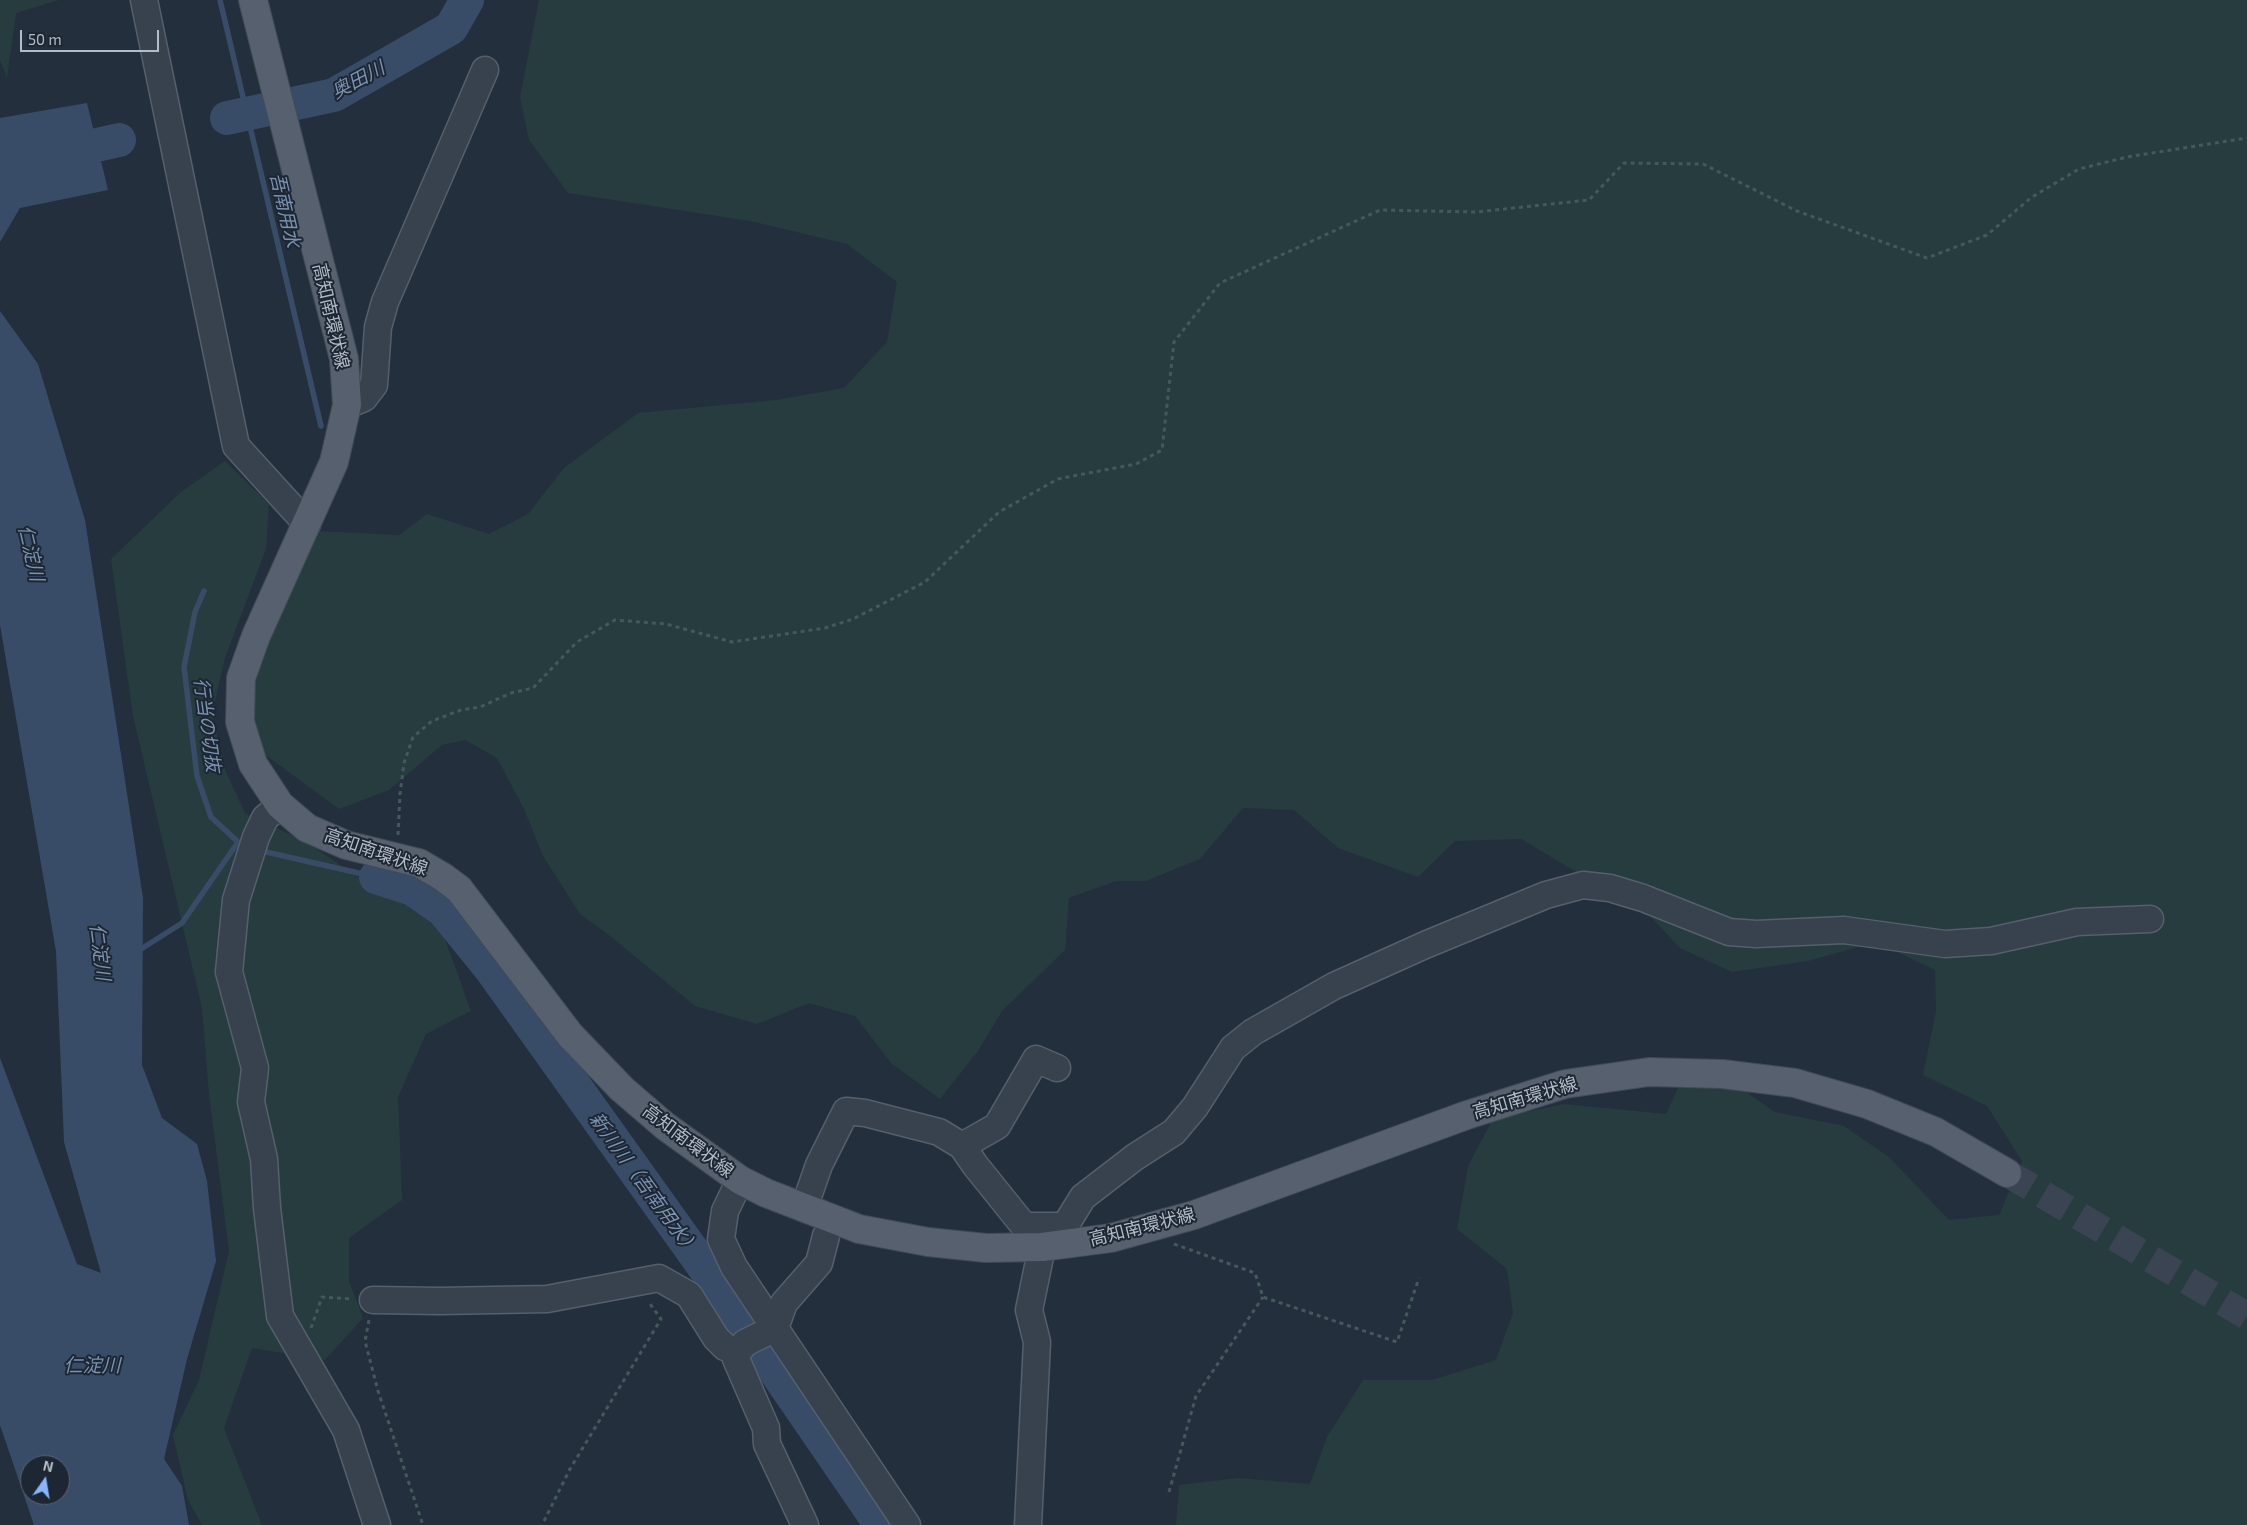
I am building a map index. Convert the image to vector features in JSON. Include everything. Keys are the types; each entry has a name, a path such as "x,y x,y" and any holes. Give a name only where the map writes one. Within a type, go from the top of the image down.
{"main road":[{"name":"高知南環状線","path":"253,0 344,359 347,405 334,462 256,636 242,678 240,722 254,764 280,805 307,828 346,845 419,863 459,889 570,1035 622,1089 665,1126 740,1180 804,1208 859,1228 928,1242 986,1248 1042,1237 1111,1238 1194,1215 1484,1109 1565,1084 1649,1072 1722,1074 1795,1083 1867,1104 1936,1132 2007,1173"}],"street":[{"path":"144,0 236,446 307,524"},
{"path":"347,405 364,398 374,385 378,327 385,302 485,70"},
{"path":"280,805 265,818 256,837 236,900 229,972 255,1068 250,1102 264,1159 267,1208 280,1316 346,1430 377,1525"},
{"path":"1042,1237 1065,1226 1083,1197 1135,1157 1174,1132 1195,1107 1233,1048 1253,1032 1334,986 1425,945 1546,895 1583,885 1610,888 1643,898 1730,932 1756,934 1844,930 1945,944 1991,941 2077,922 2150,920"},
{"path":"962,1146 997,1126 1036,1059 1057,1068"},
{"path":"804,1208 819,1165 846,1111 866,1113 939,1132 962,1146 1024,1226 1042,1237"},
{"path":"740,1180 725,1211 721,1239 734,1267 755,1340 907,1525"},
{"path":"806,1525 767,1444 766,1428 736,1359 755,1340 818,1264 826,1236"},
{"path":"1028,1525 1037,1342 1029,1310 1042,1237"},
{"path":"373,1300 546,1299 587,1293 660,1278 675,1285 689,1295 720,1343 725,1347 755,1340"}],"path":[{"path":"397,858 400,794 404,763 413,737 432,721 461,710 480,706 511,693 533,688 577,642 615,620 666,624 732,642 825,628 853,619 925,582 999,512 1058,478 1136,464 1162,450 1174,342 1220,283 1380,210 1476,212 1589,200 1624,163 1703,164 1797,211 1927,258 1987,235 2032,197 2078,169 2127,157 2247,138"},
{"path":"1172,1244 1255,1274 1263,1297"},
{"path":"1263,1297 1397,1342 1419,1278"},
{"path":"544,1521 570,1469 661,1319 634,1282"},
{"path":"322,1297 373,1300 365,1341 378,1391 423,1525"},
{"path":"1169,1492 1196,1396 1263,1297"}],"green space":[{"path":"0,0 59,0 16,13 7,78 0,60"},
{"path":"539,0 2247,0 2247,1525 1176,1525 1179,1485 1238,1478 1310,1484 1327,1437 1363,1380 1432,1380 1496,1360 1513,1313 1507,1269 1457,1229 1468,1166 1493,1119 1564,1104 1666,1114 1679,1086 1736,1085 1775,1112 1844,1126 1889,1157 1949,1220 1999,1215 2022,1161 1987,1106 1923,1075 1936,1011 1935,970 1876,942 1808,961 1732,972 1680,948 1650,916 1521,839 1455,841 1418,877 1338,848 1294,810 1243,808 1200,859 1146,881 1116,881 1069,898 1065,950 1002,1011 978,1051 940,1099 891,1063 855,1016 809,1003 757,1024 695,1006 609,935 580,914 543,856 524,809 497,758 465,740 442,745 389,790 339,809 256,748 252,700 267,630 315,531 399,535 427,514 489,534 528,514 564,468 638,413 776,400 844,388 887,342 897,282 847,244 750,221 568,193 529,140 520,97"},
{"path":"225,461 269,504 266,549 225,658 212,714 225,770 245,813 306,842 361,879 402,896 442,931 471,1011 426,1034 398,1097 402,1200 349,1238 349,1281 363,1318 325,1360 252,1348 224,1428 262,1525 202,1525 188,1500 173,1435 199,1380 229,1251 209,1094 202,1008 133,716 111,559 181,492"}],"water":[{"path":"87,103 108,190 20,208 0,242 0,118"},
{"name":"仁淀川","path":"0,311 38,364 85,520 143,898 142,1065 162,1118 197,1144 207,1181 216,1261 187,1359 164,1459 182,1486 189,1525 34,1525 27,1505 70,1505 70,1455 20,1455 20,1484 0,1425 0,1058 77,1264 101,1273 64,1142 56,951 0,625"}],"waterway":[{"name":"吾南用水","path":"220,0 321,426"},
{"name":"奥田川","path":"227,118 334,95 451,28 467,0"},
{"name":"奥田川","path":"0,167 119,140"},
{"name":"行当の切抜","path":"204,591 195,612 184,667 197,776 211,817 238,842 246,845"},
{"path":"138,951 182,923 238,842"},
{"name":"行当の切抜","path":"262,851 376,877"},
{"name":"新川川（吾南用水）","path":"376,877 413,889 443,910 491,969 704,1267 881,1525"}],"tunnel":[{"path":"2007,1173 2247,1316"}]}
